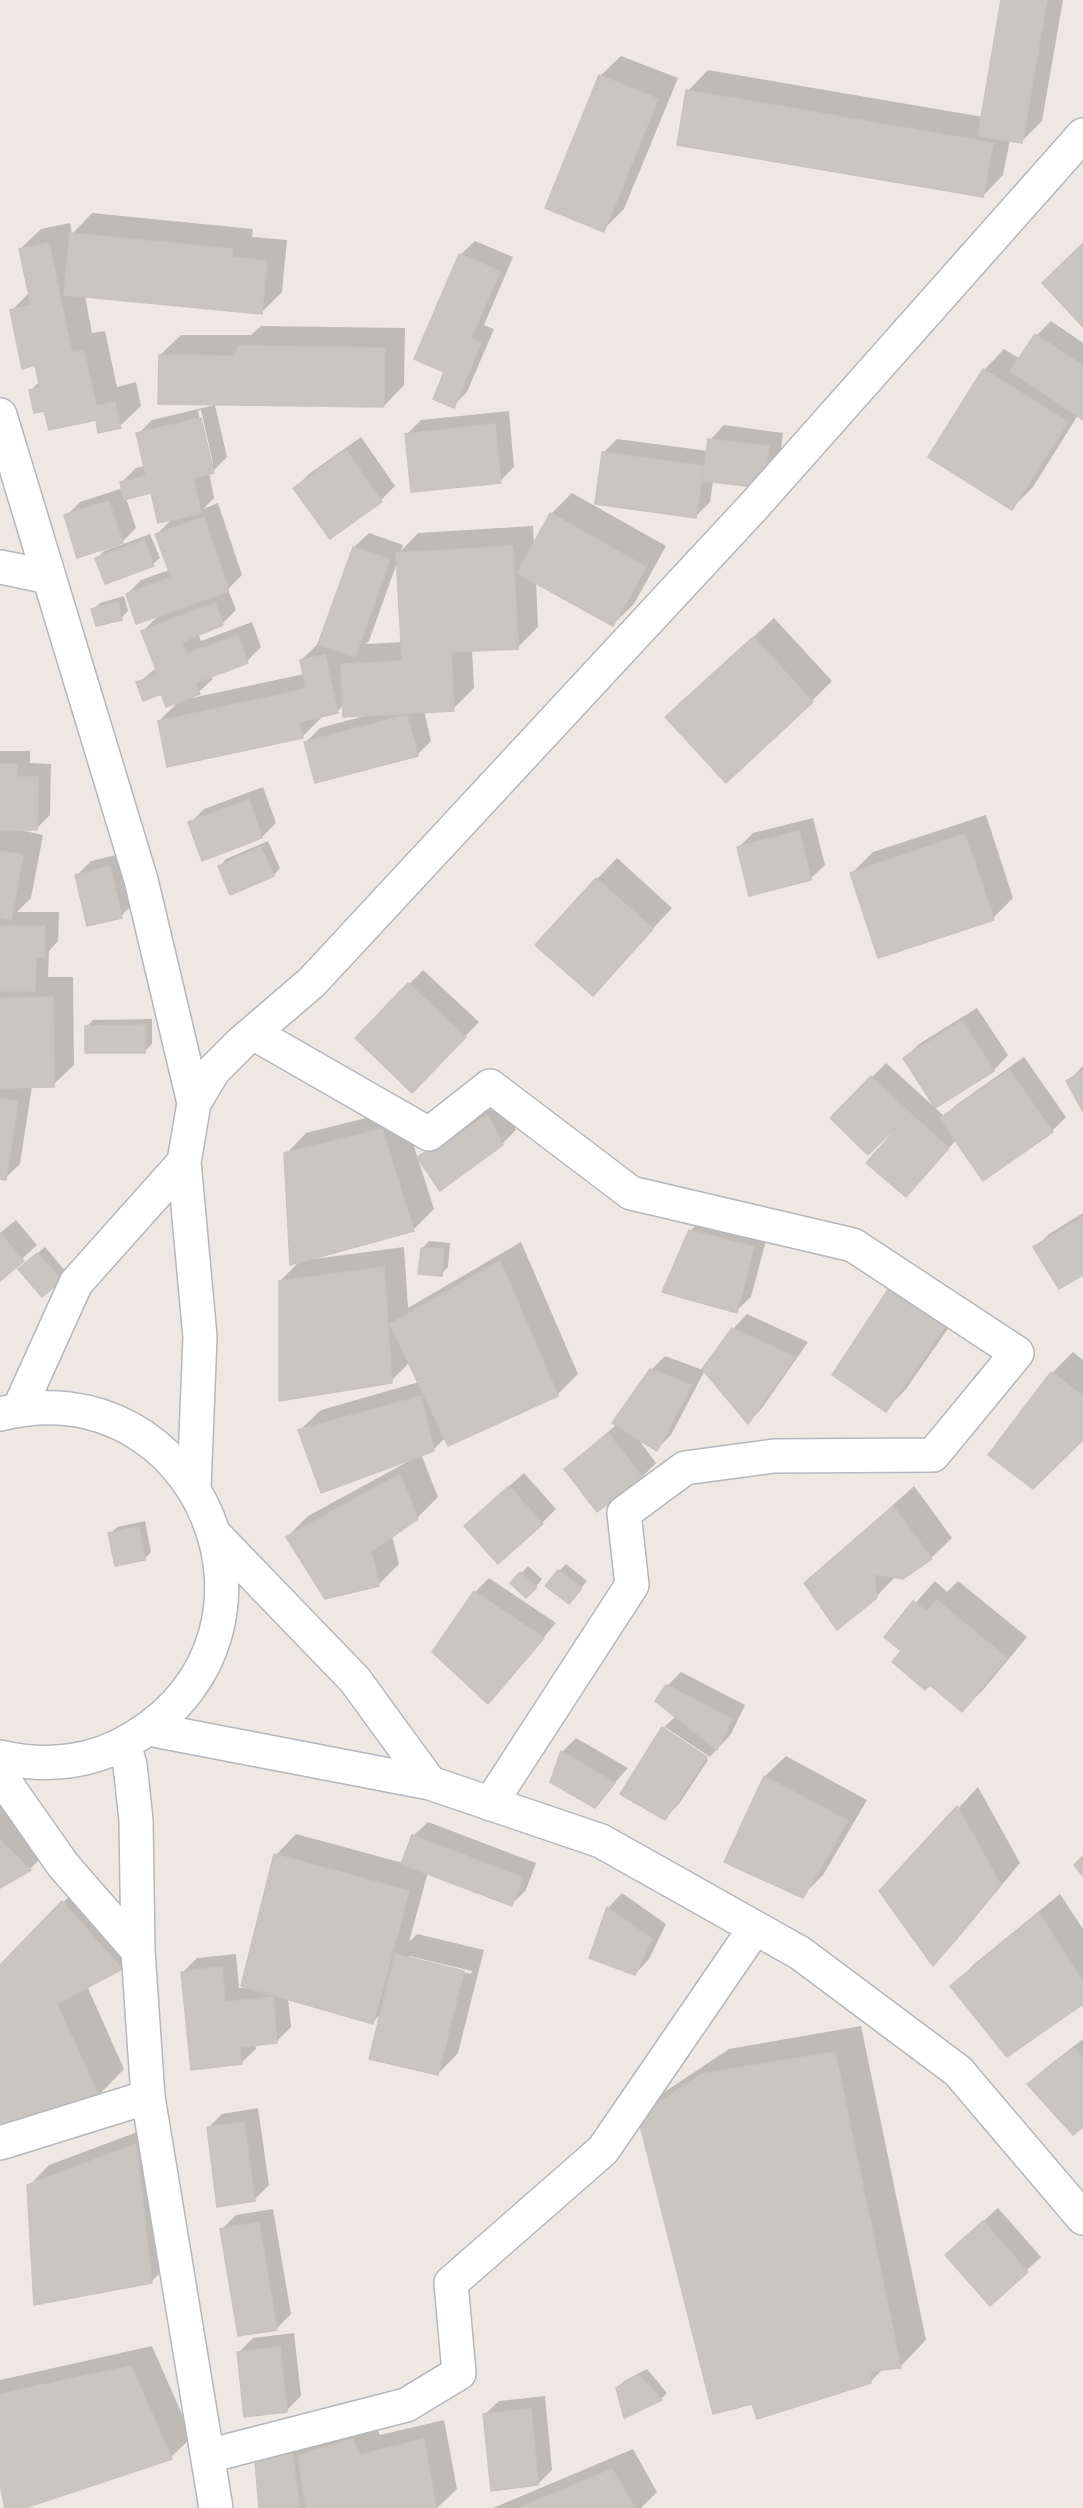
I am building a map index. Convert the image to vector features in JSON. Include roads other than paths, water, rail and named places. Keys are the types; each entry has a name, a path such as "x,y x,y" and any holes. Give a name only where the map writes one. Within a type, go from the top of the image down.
{"street":[{"path":"194,1488 200,1336 184,1162 194,1103 214,1070 253,1032 312,982 753,507 1083,135"},
{"path":"0,415 141,880 194,1103"},
{"path":"0,567 49,578"},
{"path":"253,1032 429,1134 490,1086 631,1193 853,1245 1017,1353 933,1455 774,1456 685,1468 624,1513 632,1585 490,1804"},
{"path":"9,1411 76,1283 184,1162"},
{"path":"0,1757 20,1762 55,1763 91,1757 137,1737 176,1705 198,1676 213,1643 221,1608 222,1572 216,1536 194,1488 173,1461 147,1439 118,1422 75,1410 52,1407 9,1411"},
{"path":"216,1536 355,1680 430,1783"},
{"path":"137,1737 430,1783 601,1841 800,1953 958,2071 1083,2218"},
{"path":"137,1737 130,1765 136,1820 138,1951 148,2097 216,2508"},
{"path":"0,1775 63,1865 138,1951"},
{"path":"207,2456 406,2405 459,2373 451,2283 603,2150 755,1928"},
{"path":"0,2143 148,2097"}]}
